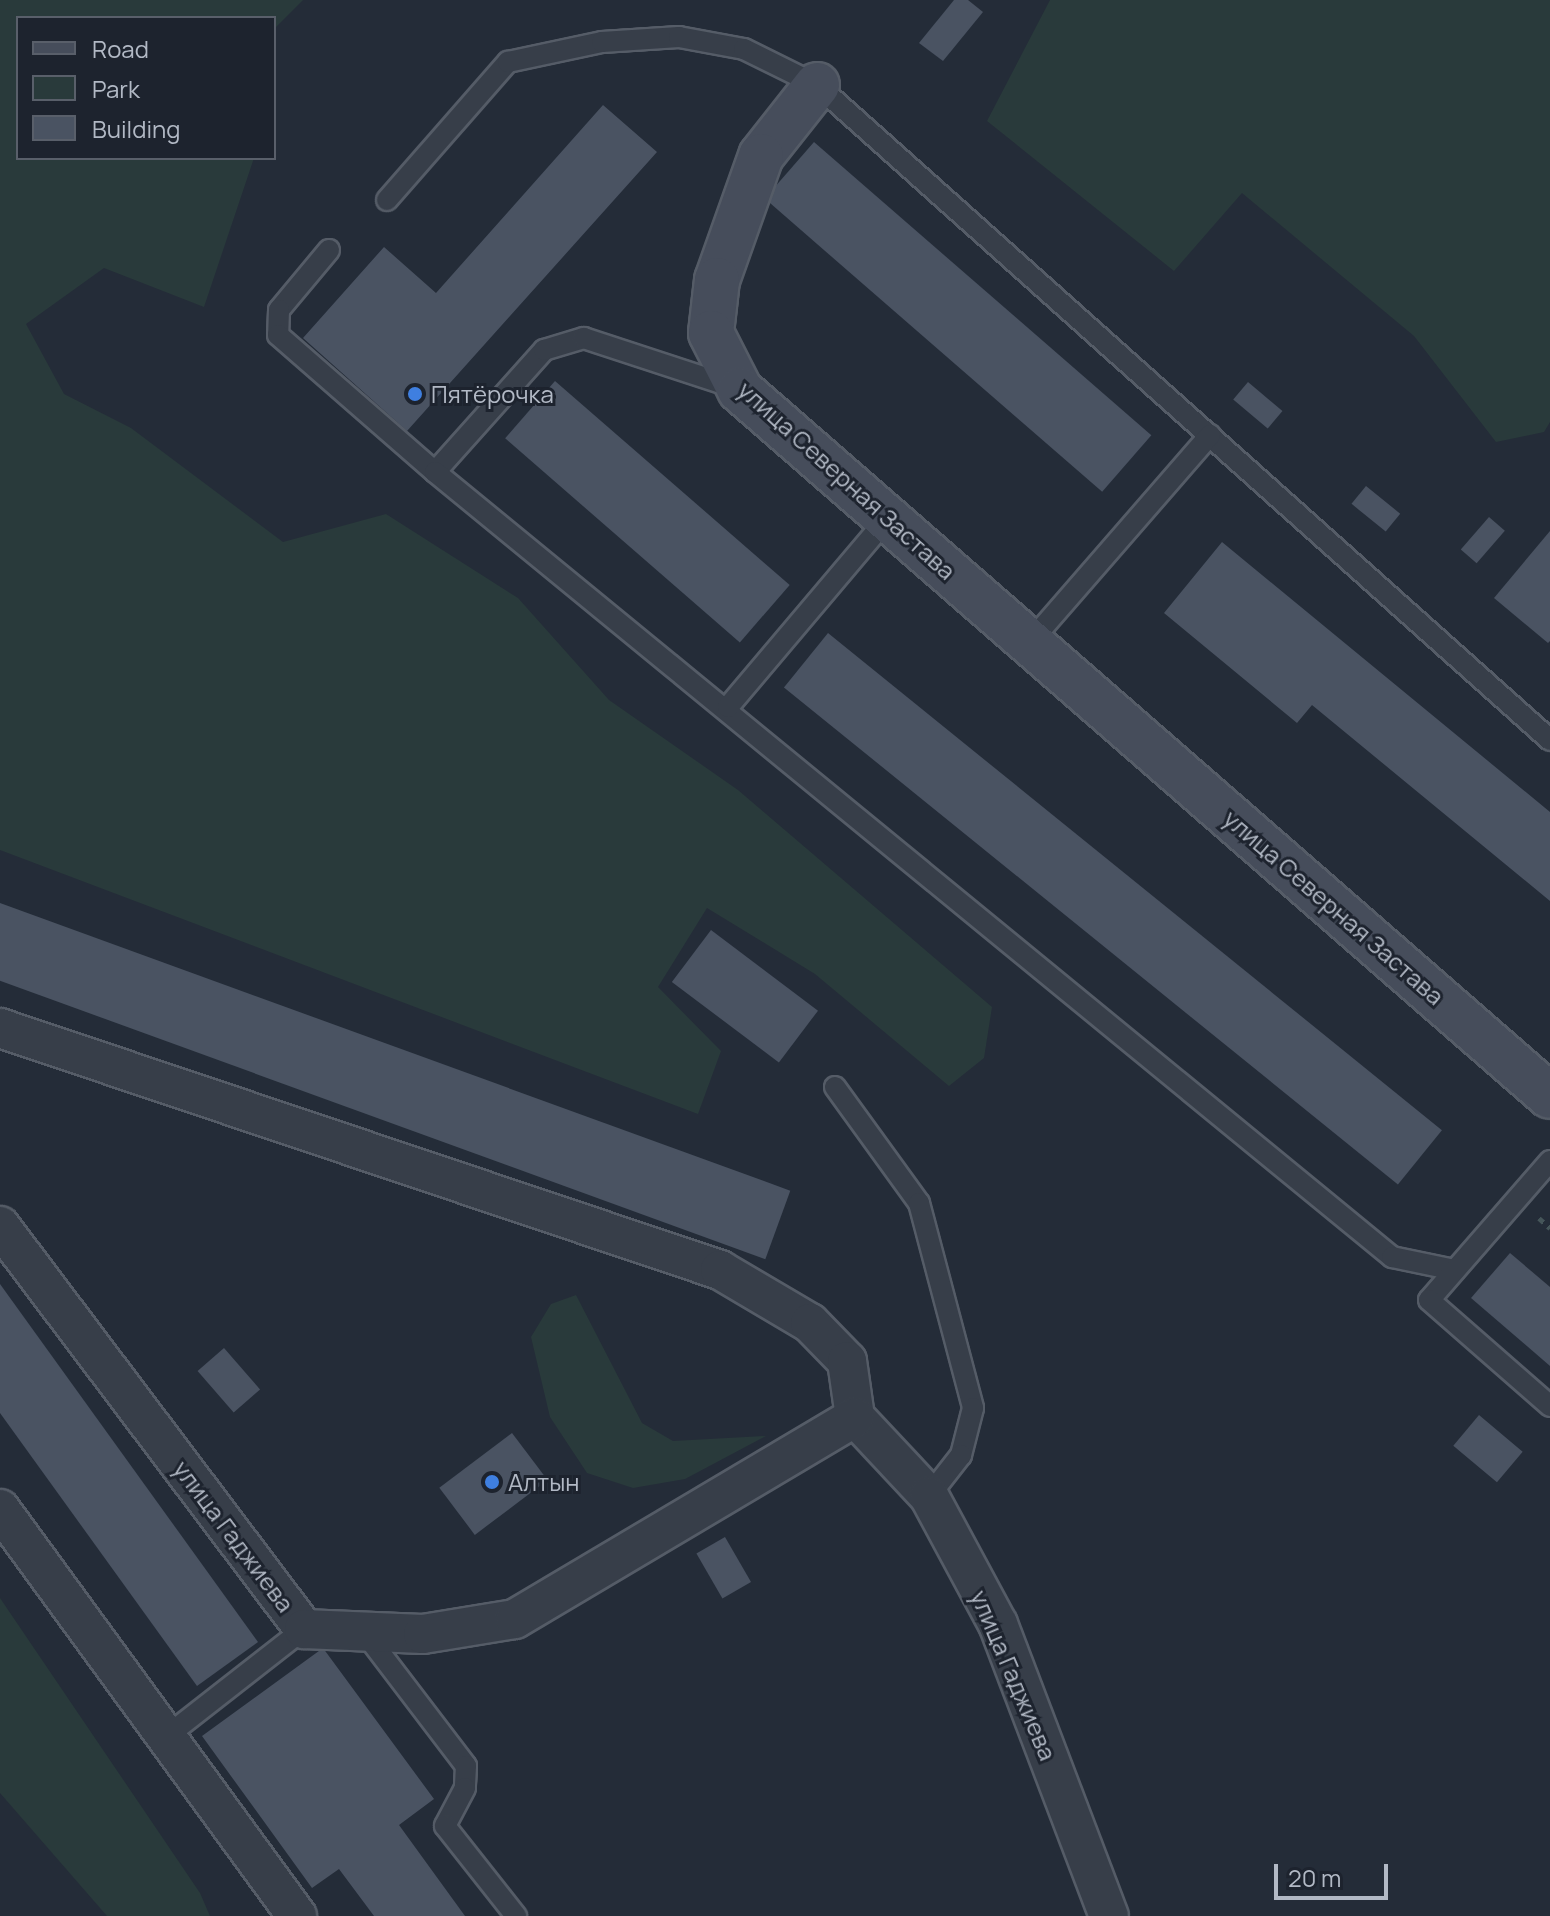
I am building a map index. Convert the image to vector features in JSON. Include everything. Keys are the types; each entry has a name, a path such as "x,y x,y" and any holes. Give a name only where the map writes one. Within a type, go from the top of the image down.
{"street":[{"name":"улица Северная Застава","path":"817,85 761,156 717,280 711,333 740,390 1550,1096"},
{"path":"0,1028 720,1270 810,1323 847,1361 855,1417"},
{"name":"улица Гаджиева","path":"0,1226 304,1629 423,1634 515,1619 855,1417 929,1496 998,1624 1109,1916"},
{"path":"0,1509 297,1916"}],"lane":[{"path":"387,200 508,62 602,42 679,37 744,49 817,85 1550,740"},
{"path":"329,250 279,310 278,335 435,472 728,707 1392,1257 1455,1270"},
{"path":"435,472 544,350 584,338 740,390"},
{"path":"1031,641 1210,435"},
{"path":"728,707 887,519"},
{"path":"835,1087 919,1203 973,1408 961,1455 929,1496"},
{"path":"1550,1161 1429,1300 1550,1406"},
{"path":"167,1736 304,1629"},
{"path":"364,1631 466,1766 465,1788 445,1826 516,1916"}],"green space":[{"path":"0,0 303,0 276,27 276,16 16,16 16,160 253,160 204,307 104,268 26,324 64,394 131,428 283,542 386,514 518,598 609,700 738,790 992,1007 984,1058 949,1086 815,974 707,908 658,987 721,1051 698,1114 0,850"},
{"path":"1050,0 1550,0 1550,422 1544,432 1496,442 1414,336 1242,193 1174,271 987,121"},
{"path":"576,1295 642,1423 673,1441 766,1436 685,1479 633,1488 587,1473 550,1417 531,1337 551,1304"},
{"path":"0,1598 200,1893 210,1916 107,1916 0,1793"}],"building":[{"path":"954,0 968,0 983,12 943,61 919,43"},
{"path":"603,105 657,152 407,431 303,338 384,247 436,293"},
{"path":"814,142 1151,435 1102,492 765,199"},
{"path":"555,381 790,585 740,642 505,438"},
{"path":"1248,382 1282,411 1268,429 1233,400"},
{"path":"1366,486 1400,514 1386,532 1352,504"},
{"path":"1489,517 1505,531 1477,563 1461,549"},
{"path":"1550,531 1550,641 1548,643 1494,598"},
{"path":"1222,542 1550,812 1550,901 1312,705 1297,723 1164,613"},
{"path":"828,633 1442,1130 1398,1185 784,687"},
{"path":"0,903 790,1191 765,1259 0,981"},
{"path":"711,930 818,1011 779,1063 672,982"},
{"path":"1510,1253 1550,1287 1550,1366 1471,1298"},
{"path":"0,1284 258,1642 197,1686 0,1413"},
{"path":"224,1348 260,1390 234,1412 198,1371"},
{"path":"1479,1415 1523,1452 1497,1482 1453,1446"},
{"path":"512,1433 548,1480 475,1535 439,1488"},
{"path":"725,1537 751,1582 722,1599 696,1554"},
{"path":"323,1648 434,1799 399,1825 465,1916 374,1916 339,1869 312,1888 202,1736"}],"place":[{"name":"Пятёрочка","path":"415,394"},
{"name":"Алтын","path":"492,1482"}]}
